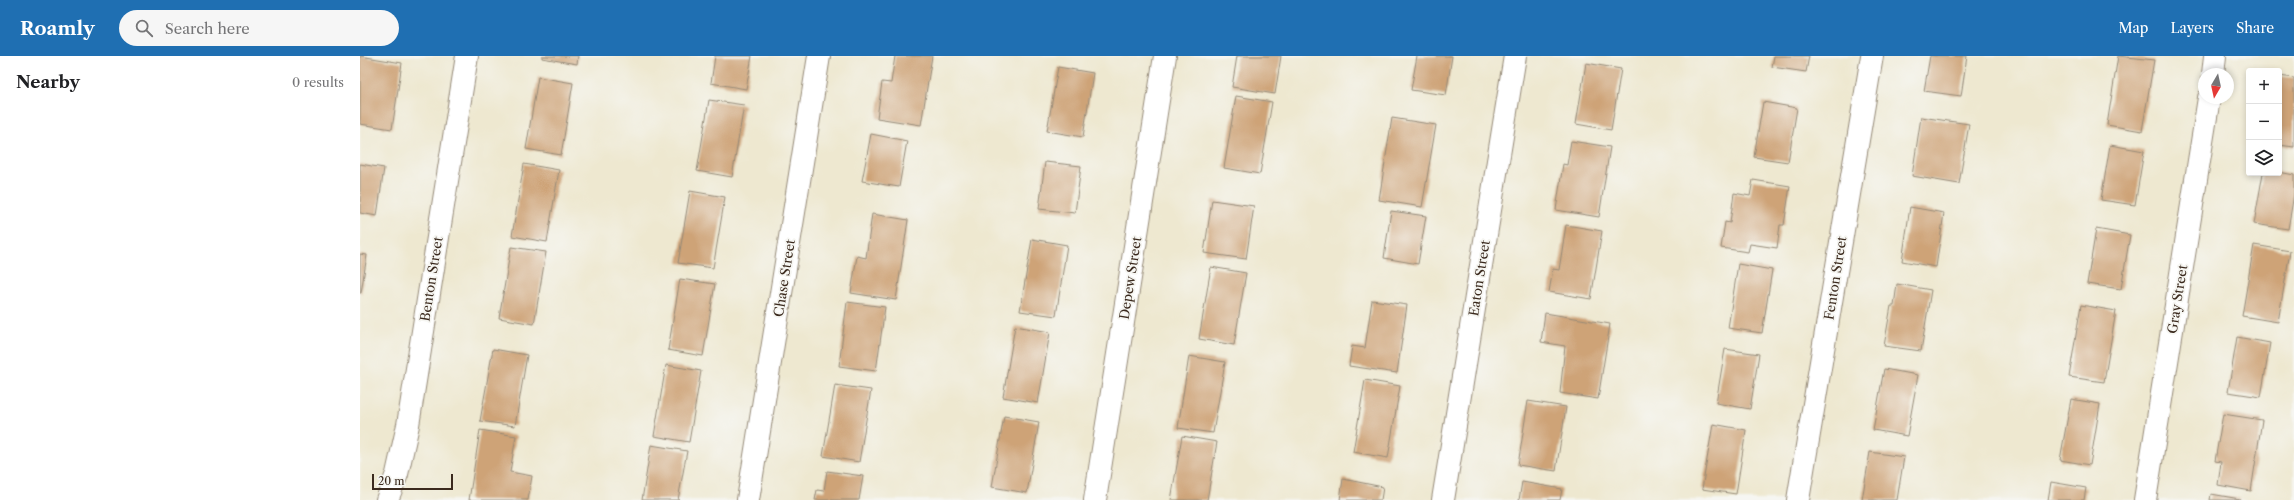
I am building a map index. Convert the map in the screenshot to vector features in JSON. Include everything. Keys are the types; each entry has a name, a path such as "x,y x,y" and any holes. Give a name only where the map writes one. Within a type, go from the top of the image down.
{"street":[{"name":"Benton Street","path":"387,500 397,474 408,425 467,56"},
{"name":"Chase Street","path":"748,500 819,56"},
{"name":"Depew Street","path":"1095,500 1165,56"},
{"name":"Eaton Street","path":"1443,500 1515,56"},
{"name":"Fenton Street","path":"1798,500 1872,56"},
{"path":"2213,68 2215,56"},
{"name":"Gray Street","path":"2145,500 2208,104"}],"building":[{"path":"360,56 402,63 392,129 360,124"},
{"path":"542,56 578,56 577,64 542,58"},
{"path":"715,56 752,56 746,89 711,83"},
{"path":"895,56 932,56 921,125 877,118 882,82 891,83"},
{"path":"1237,56 1281,56 1275,94 1232,87"},
{"path":"1417,56 1452,56 1446,95 1411,90"},
{"path":"1774,56 1809,56 1806,72 1772,67"},
{"path":"1930,56 1967,56 1961,96 1924,91"},
{"path":"2118,56 2154,60 2142,131 2107,125"},
{"path":"1586,63 1621,69 1611,130 1576,124"},
{"path":"1058,67 1093,73 1083,137 1047,131"},
{"path":"2282,76 2294,78 2294,147 2282,145"},
{"path":"538,77 573,83 561,155 526,149"},
{"path":"1236,96 1272,102 1260,174 1224,168"},
{"path":"709,100 744,105 732,177 697,171"},
{"path":"1763,102 1797,108 1788,162 1754,157"},
{"path":"1921,117 1969,124 1959,184 1912,176"},
{"path":"1392,118 1436,125 1422,207 1379,200"},
{"path":"871,134 907,141 899,187 862,181"},
{"path":"1571,141 1610,147 1599,217 1556,210 1563,164 1567,165"},
{"path":"2110,145 2144,151 2135,205 2101,200"},
{"path":"1045,162 1081,166 1075,213 1039,209"},
{"path":"360,164 384,168 377,216 360,213"},
{"path":"524,164 559,170 547,242 512,236"},
{"path":"2282,173 2294,175 2294,194 2288,229 2254,224 2262,176 2282,176"},
{"path":"1753,180 1790,186 1784,225 1780,225 1777,248 1750,244 1748,252 1721,248 1725,222 1730,223 1734,193 1750,196"},
{"path":"690,191 725,197 713,268 678,263"},
{"path":"1212,200 1254,206 1246,259 1204,253"},
{"path":"1910,207 1944,213 1936,267 1902,261"},
{"path":"1391,211 1426,216 1418,264 1384,258"},
{"path":"872,214 908,220 896,300 851,293 857,256 866,258"},
{"path":"1566,225 1602,231 1591,299 1549,292 1553,269 1559,270"},
{"path":"2096,229 2130,235 2121,289 2087,284"},
{"path":"1032,239 1067,245 1056,316 1020,311"},
{"path":"2254,245 2290,251 2278,322 2242,316"},
{"path":"511,247 546,252 534,324 499,318"},
{"path":"360,254 367,255 361,293 360,293"},
{"path":"1738,264 1772,270 1762,333 1728,328"},
{"path":"1211,267 1246,273 1234,345 1199,339"},
{"path":"680,279 715,284 703,356 668,350"},
{"path":"1897,284 1931,290 1921,351 1884,346 1891,306 1894,306"},
{"path":"1372,300 1407,305 1397,373 1349,366 1352,346 1365,348"},
{"path":"847,302 885,307 876,371 839,366"},
{"path":"2081,305 2116,311 2104,382 2069,377"},
{"path":"1545,313 1610,324 1598,399 1560,393 1565,346 1541,342"},
{"path":"1015,326 1050,332 1038,403 1003,397"},
{"path":"2237,337 2270,343 2261,397 2228,392"},
{"path":"493,349 527,355 515,426 480,421"},
{"path":"1725,349 1759,354 1750,409 1716,403"},
{"path":"1189,356 1225,362 1213,433 1178,428"},
{"path":"666,365 701,371 689,442 654,436"},
{"path":"1884,369 1918,375 1907,436 1873,430"},
{"path":"1365,380 1400,386 1388,458 1353,452"},
{"path":"835,385 871,390 859,462 823,456"},
{"path":"2071,399 2100,404 2090,465 2060,460"},
{"path":"1528,401 1566,407 1556,471 1518,465"},
{"path":"2223,414 2262,420 2251,491 2218,485 2221,462 2215,461"},
{"path":"1004,416 1039,422 1027,493 992,487"},
{"path":"1713,424 1746,430 1736,494 1702,489"},
{"path":"480,430 516,436 510,472 532,476 528,500 469,500"},
{"path":"1182,436 1217,442 1207,500 1171,500"},
{"path":"651,445 687,451 678,500 642,500"},
{"path":"1870,452 1904,457 1897,500 1862,500"},
{"path":"827,471 863,476 859,500 815,500 817,490 824,491"},
{"path":"1343,479 1383,487 1381,500 1340,500"},
{"path":"1522,482 1562,489 1560,500 1519,500"},
{"path":"2051,482 2086,488 2084,500 2048,500"},
{"path":"2211,494 2240,499 2240,500 2210,500"}]}
